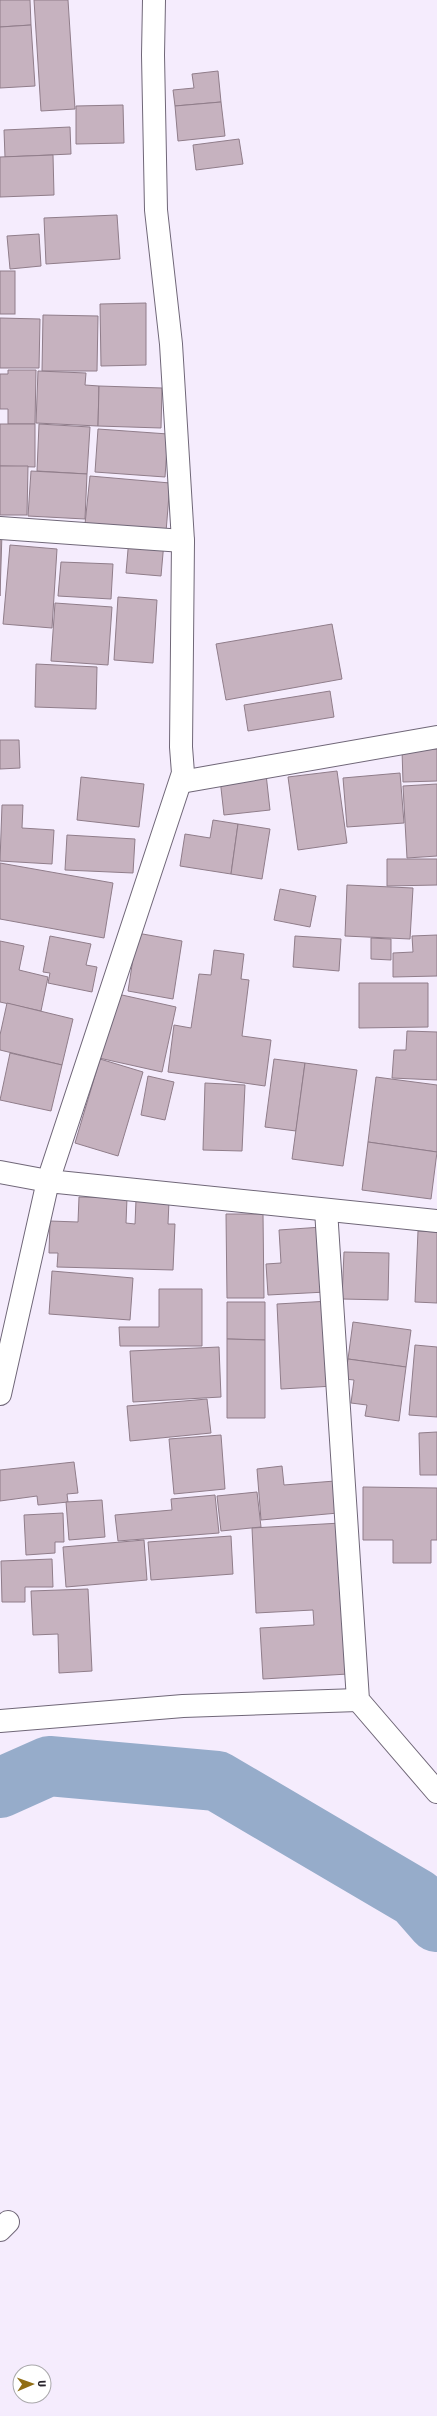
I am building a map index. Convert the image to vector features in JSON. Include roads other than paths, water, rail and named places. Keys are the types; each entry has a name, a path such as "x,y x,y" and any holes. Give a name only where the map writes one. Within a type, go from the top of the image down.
{"street":[{"path":"0,1394 48,1181 182,778 183,541 170,344 156,210 153,55 154,0"},
{"path":"0,528 183,541"},
{"path":"182,778 437,737"},
{"path":"0,1172 48,1181 437,1221"},
{"path":"326,1210 358,1700 437,1792"},
{"path":"0,1721 183,1706 358,1700"}],"waterway":[{"path":"0,1788 49,1766 217,1781 416,1898 437,1922"}]}
